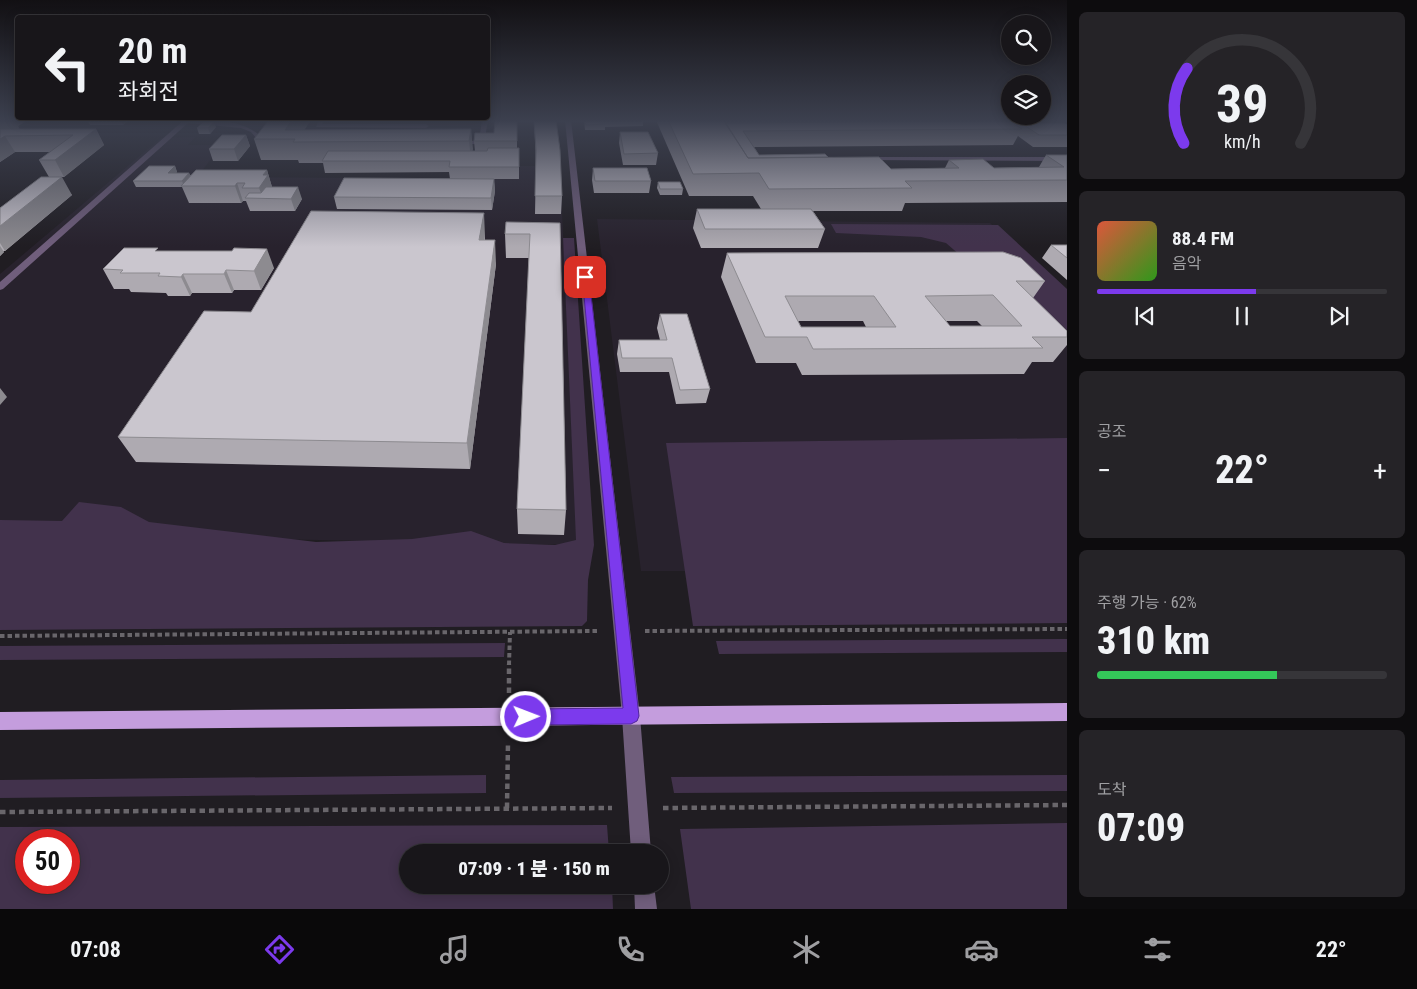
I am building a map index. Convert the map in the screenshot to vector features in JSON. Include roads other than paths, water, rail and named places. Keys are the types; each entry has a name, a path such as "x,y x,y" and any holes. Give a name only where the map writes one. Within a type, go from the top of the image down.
{"main road":[{"path":"0,721 1067,712"}],"street":[{"path":"0,286 140,162"},
{"path":"572,162 631,716 640,844"},
{"path":"645,894 646,909"}]}
